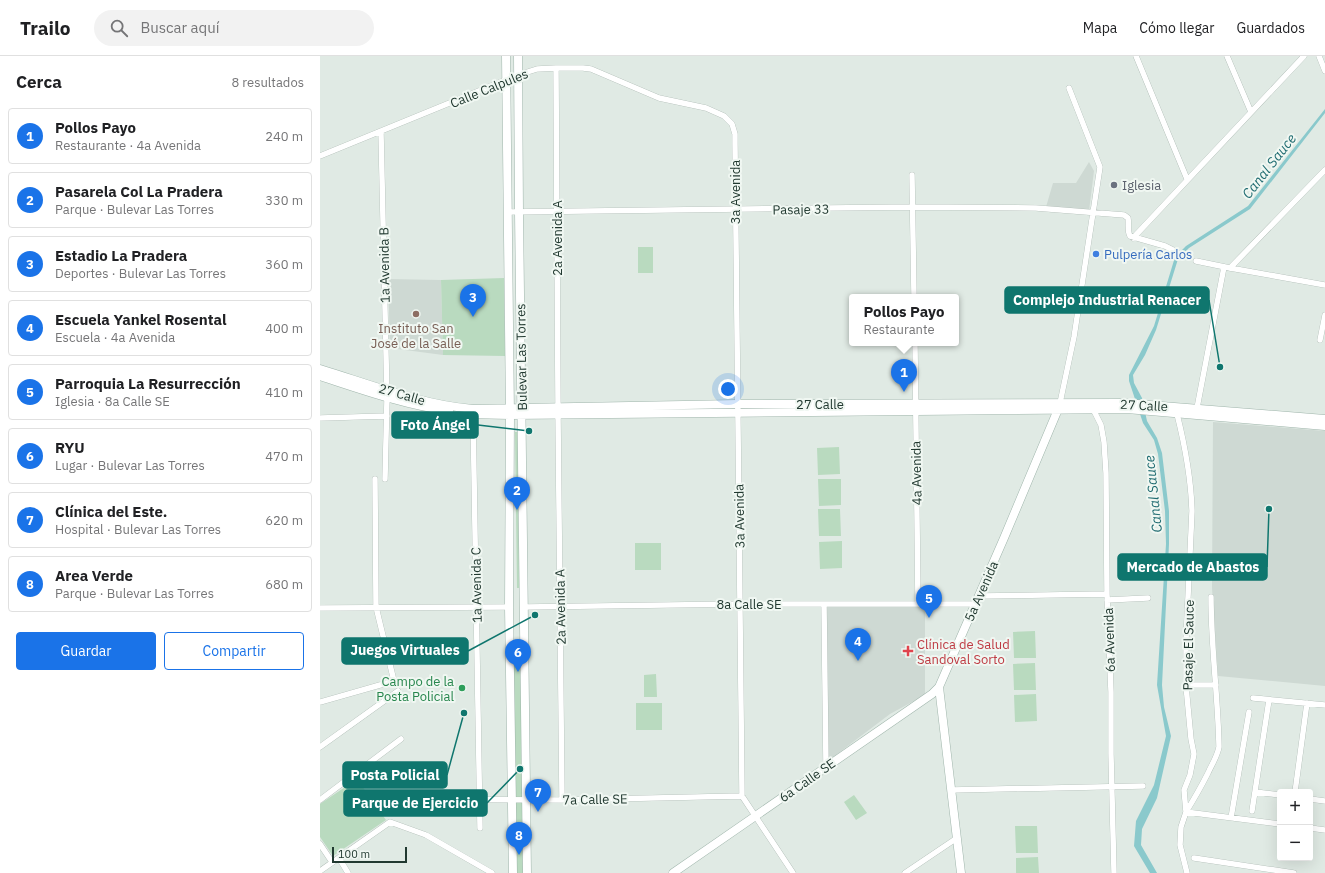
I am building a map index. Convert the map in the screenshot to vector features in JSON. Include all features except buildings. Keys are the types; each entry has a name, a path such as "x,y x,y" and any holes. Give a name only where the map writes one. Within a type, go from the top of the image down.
{"street":[{"name":"Bulevar Las Torres","path":"506,56 510,415 509,607 513,873"},
{"name":"Bulevar Las Torres","path":"518,56 527,873"},
{"path":"1136,56 1187,180"},
{"path":"1227,56 1251,112"},
{"path":"1177,252 1165,246 1134,238 1304,56"},
{"path":"1319,56 1325,71"},
{"name":"Calle Calpules","path":"320,156 518,74 537,69 556,68 591,69 660,98 706,108 724,116 732,124 735,134 735,144"},
{"name":"2a Avenida A","path":"556,68 562,800"},
{"name":"5a Avenida","path":"961,873 939,688 1059,407 1074,337 1100,167 1069,88"},
{"name":"1a Avenida B","path":"381,132 387,394 385,479"},
{"name":"3a Avenida","path":"735,144 742,796"},
{"path":"1197,408 1227,267 1325,170"},
{"path":"912,175 914,294"},
{"name":"Pasaje 33","path":"508,212 913,207 1036,208 1124,215 1128,218 1128,234 1134,238"},
{"path":"1196,261 1325,284"},
{"path":"1320,340 1325,315"},
{"name":"4a Avenida","path":"915,346 918,604"},
{"name":"27 Calle","path":"320,369 387,394 411,397 458,408 510,415"},
{"name":"27 Calle","path":"320,376 436,409 473,414 510,415 522,411 737,408 1126,406 1197,408 1325,419"},
{"name":"27 Calle","path":"1059,407 1093,409 1126,406"},
{"name":"27 Calle","path":"1155,408 1176,414 1325,426"},
{"name":"6a Avenida","path":"1093,409 1101,425 1104,442 1106,473 1107,597 1111,692 1114,873"},
{"name":"1a Avenida C","path":"473,414 480,828"},
{"name":"Pasaje El Sauce","path":"1176,414 1184,445 1192,490 1186,640 1186,685 1191,740 1194,754 1190,775 1184,790 1186,812 1181,827 1180,845 1187,873"},
{"path":"320,418 387,416"},
{"path":"320,702 394,681 376,607 375,479"},
{"name":"8a Calle SE","path":"524,607 740,604 918,604 977,600 1107,597 1148,598"},
{"path":"1211,597 1211,634 1216,685 1219,747 1217,756 1200,790 1186,812 1277,824"},
{"path":"824,604 826,767"},
{"path":"320,608 509,607"},
{"path":"1186,685 1216,685"},
{"name":"6a Calle SE","path":"673,873 939,688"},
{"path":"320,747 398,691"},
{"path":"1253,698 1325,704"},
{"path":"1252,811 1269,700"},
{"path":"1295,789 1307,703"},
{"path":"1231,818 1248,712"},
{"path":"320,800 401,739"},
{"path":"951,790 1143,786"},
{"path":"1254,792 1277,795"},
{"path":"742,796 794,873"},
{"name":"7a Calle SE","path":"376,799 562,800 742,796"},
{"path":"1313,799 1325,801"},
{"path":"320,871 390,822 426,835 492,873"},
{"path":"1313,828 1325,830"},
{"path":"905,873 957,838"},
{"path":"320,844 332,862"},
{"path":"339,858 348,873"},
{"path":"1194,858 1294,873"}],"shaded area":[{"path":"1089,162 1094,171 1089,211 1046,207 1053,183 1076,183"},
{"name":"Instituto San José de la Salle","path":"388,279 441,280 443,355 390,348"},
{"path":"1213,422 1325,431 1325,686 1218,676 1212,588"},
{"path":"925,606 925,695 890,714 828,761 826,607"}],"green space":[{"path":"638,247 653,247 653,273 638,273"},
{"path":"504,278 505,356 443,355 441,280"},
{"path":"515,432 518,432 519,588 517,588"},
{"path":"839,447 840,474 818,475 817,448"},
{"path":"818,479 841,479 841,505 819,506"},
{"path":"818,509 840,509 841,536 819,536"},
{"path":"842,541 842,568 820,569 819,542"},
{"path":"635,543 661,543 661,570 635,570"},
{"path":"1035,631 1036,658 1014,658 1013,632"},
{"path":"522,643 523,873 516,873 512,644"},
{"path":"1035,663 1036,690 1014,690 1013,664"},
{"path":"656,674 657,697 644,697 644,675"},
{"path":"1036,694 1037,721 1015,722 1014,695"},
{"path":"636,703 662,703 662,730 636,730"},
{"path":"357,779 386,820 333,856 320,837 320,804"},
{"path":"854,795 867,813 856,820 844,802"},
{"path":"1015,826 1037,826 1038,853 1016,853"},
{"path":"1038,857 1039,873 1016,873 1016,858"}],"water":[{"path":"1325,109 1325,113 1250,209 1189,248 1178,259 1156,330 1145,355 1133,375 1134,383 1142,398 1147,421 1157,438 1162,453 1169,511 1169,544 1162,685 1164,707 1171,736 1157,798 1142,829 1141,845 1157,873 1150,873 1134,846 1136,821 1154,785 1166,736 1157,685 1166,544 1165,511 1158,454 1154,440 1143,423 1129,381 1129,375 1154,326 1175,257 1186,246 1248,206"}],"place":[{"name":"Iglesia","path":"1114,185"},
{"name":"Pulpería Carlos","path":"1096,254"},
{"name":"Instituto San José de la Salle","path":"416,314"},
{"name":"Estadio La Pradera","path":"473,317"},
{"name":"Complejo Industrial Renacer","path":"1220,367"},
{"name":"Pollos Payo","path":"904,392"},
{"name":"Foto Ángel","path":"529,431"},
{"name":"Mercado de Abastos","path":"1269,509"},
{"name":"Pasarela Col La Pradera","path":"517,510"},
{"name":"Juegos Virtuales","path":"535,615"},
{"name":"Parroquia La Resurrección","path":"929,618"},
{"name":"Clínica de Salud Sandoval Sorto","path":"908,651"},
{"name":"Escuela Yankel Rosental","path":"858,661"},
{"name":"RYU","path":"518,672"},
{"name":"Campo de la Posta Policial","path":"462,688"},
{"name":"Posta Policial","path":"464,713"},
{"name":"Parque de Ejercicio","path":"520,769"},
{"name":"Clínica del Este.","path":"538,812"},
{"name":"Area Verde","path":"519,855"}],"water label":[{"name":"Canal Sauce","path":"1269,166"},
{"name":"Canal Sauce","path":"1153,494"}]}
